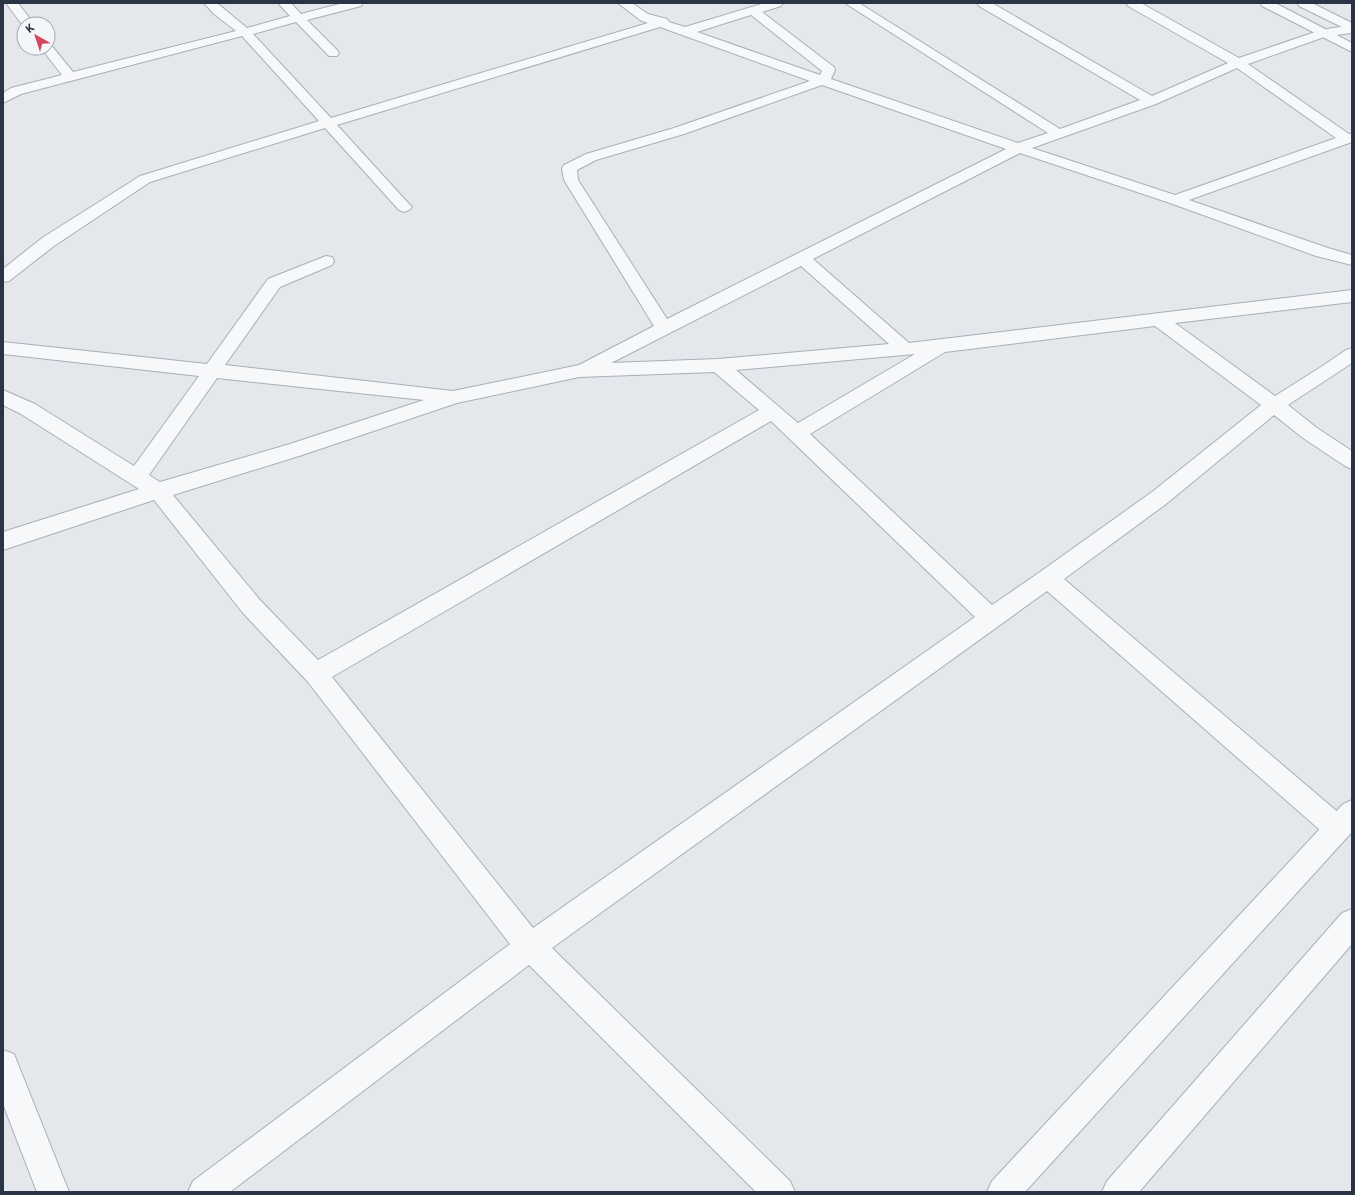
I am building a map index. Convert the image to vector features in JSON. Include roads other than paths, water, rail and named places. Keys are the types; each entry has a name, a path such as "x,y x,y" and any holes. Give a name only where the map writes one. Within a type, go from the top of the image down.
{"street":[{"path":"12,3 22,16"},
{"path":"210,3 245,32 404,206"},
{"path":"284,3 333,53"},
{"path":"3,99 16,91 357,3"},
{"path":"624,3 644,16 933,120 1175,200 1322,252 1352,260"},
{"path":"686,31 777,3"},
{"path":"851,3 1059,134"},
{"path":"983,3 1151,101"},
{"path":"1132,3 1238,63 1350,138"},
{"path":"1266,3 1352,48"},
{"path":"1303,3 1352,28"},
{"path":"664,328 571,180 569,168 591,157 680,132 824,80 829,70 752,10"},
{"path":"3,277 48,242 145,179 663,22"},
{"path":"579,371 1019,148 1151,101 1238,63 1325,33 1352,28"},
{"path":"53,56 70,77"},
{"path":"1175,200 1350,138"},
{"path":"802,258 905,349"},
{"path":"137,477 274,283 326,261"},
{"path":"3,541 292,451 455,397 579,371 718,365 942,346 1352,296"},
{"path":"1157,319 1274,404 1310,433 1352,461"},
{"path":"796,433 942,346"},
{"path":"3,348 455,397"},
{"path":"204,1192 530,947 991,618 1048,579 1159,498 1274,404 1330,370 1352,354"},
{"path":"718,365 773,411 991,618"},
{"path":"3,397 28,410 137,477 158,492 251,606 316,674 530,947 779,1192"},
{"path":"316,674 773,411"},
{"path":"1003,1192 1345,820 1048,579"},
{"path":"1118,1192 1352,923"},
{"path":"3,1065 53,1192"}]}
